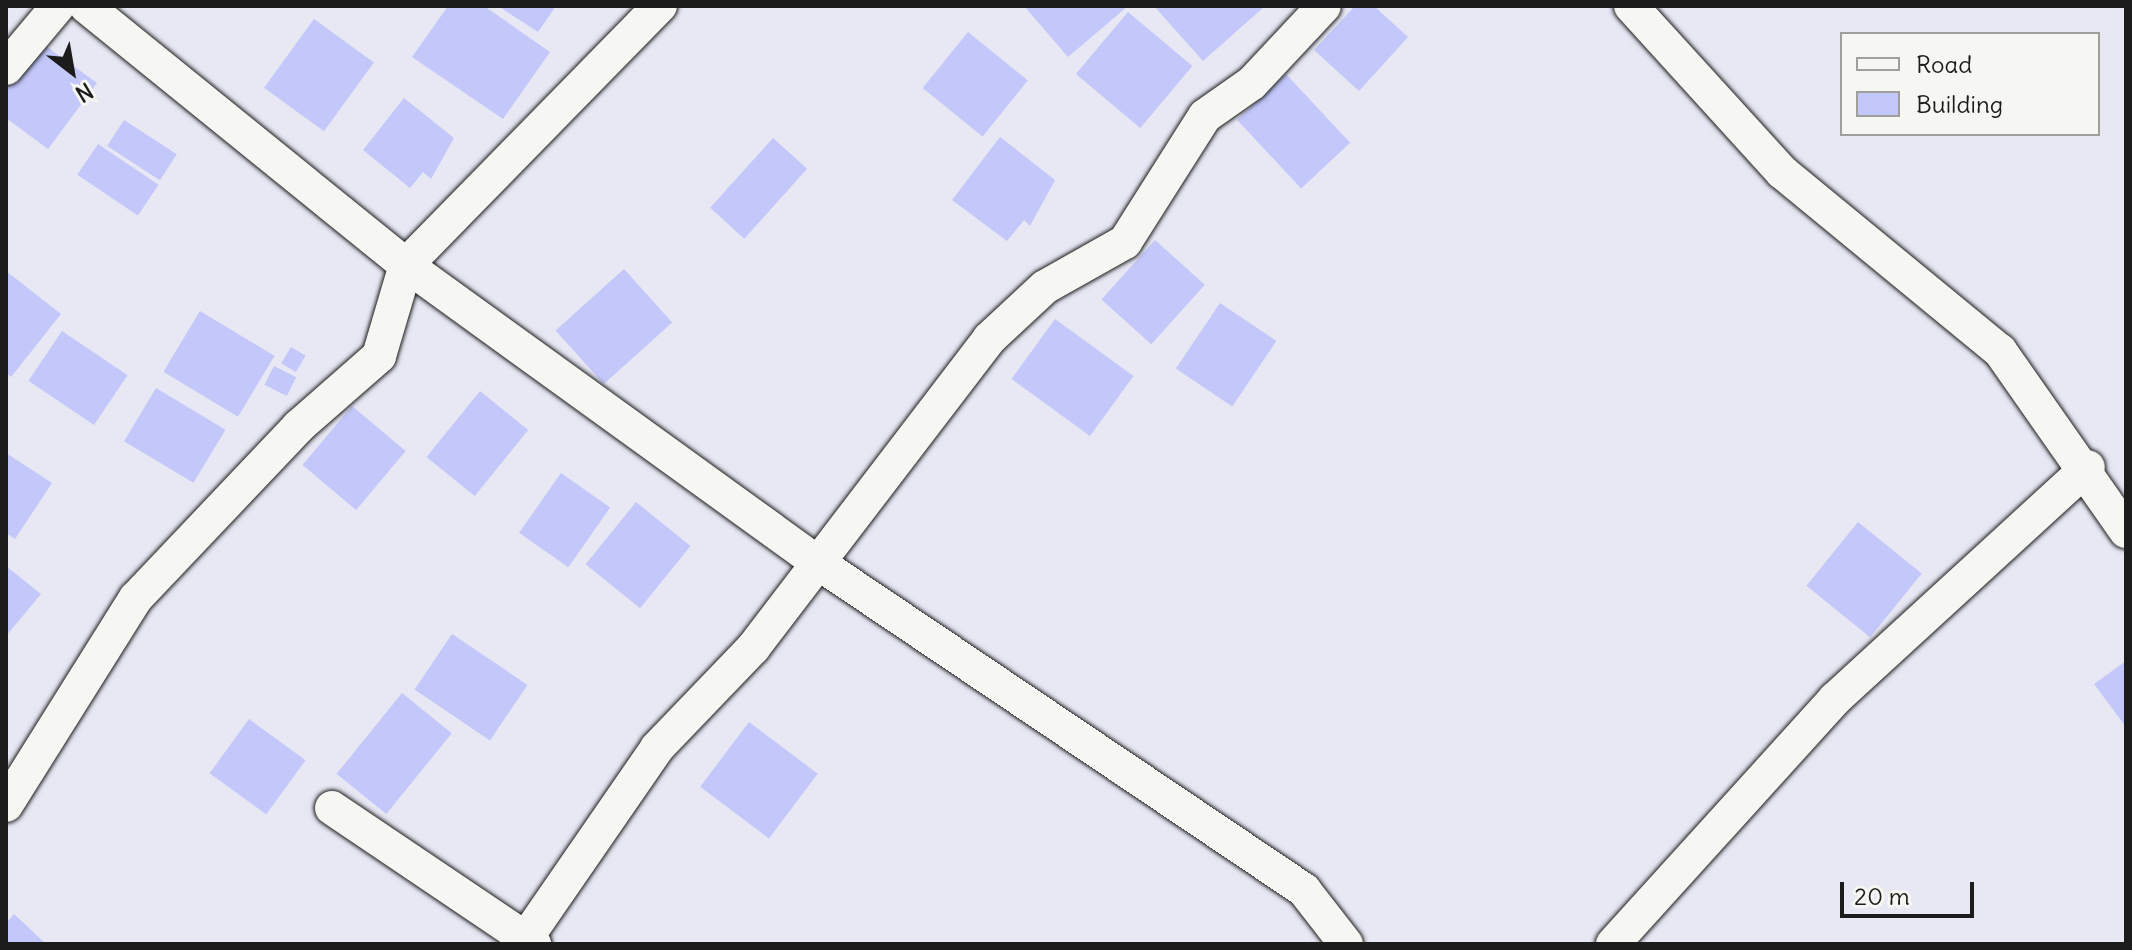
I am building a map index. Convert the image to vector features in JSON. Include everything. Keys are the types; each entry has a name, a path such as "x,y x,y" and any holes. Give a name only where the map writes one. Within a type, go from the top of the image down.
{"street":[{"path":"6,68 58,6"},
{"path":"86,6 406,265 814,560 1304,890 1346,944"},
{"path":"6,805 136,598 298,427 379,356 406,265 660,6"},
{"path":"332,808 527,942 657,748 753,648 814,560 989,339 1045,287 1125,242 1205,116 1252,83 1324,6"},
{"path":"1631,6 1782,172 2000,351 2088,467 2126,531"},
{"path":"1613,944 1835,699 2088,467"}],"building":[{"path":"448,6 484,6 550,52 503,119 412,57"},
{"path":"498,6 556,6 538,32"},
{"path":"1024,6 1128,6 1068,57"},
{"path":"1154,6 1265,6 1203,61"},
{"path":"1355,6 1374,6 1408,37 1359,91 1314,50"},
{"path":"1128,12 1192,66 1140,128 1076,74"},
{"path":"314,19 374,62 324,131 264,88"},
{"path":"968,32 1028,80 983,136 923,88"},
{"path":"40,42 97,83 48,149 6,118 6,88"},
{"path":"1286,74 1350,143 1301,188 1237,120"},
{"path":"404,98 454,138 431,179 423,172 410,188 363,150"},
{"path":"124,120 177,154 160,180 107,146"},
{"path":"1000,137 1055,180 1030,226 1024,220 1007,241 952,200"},
{"path":"773,138 807,169 744,239 710,208"},
{"path":"98,144 159,185 138,215 77,175"},
{"path":"1155,240 1205,285 1151,344 1101,299"},
{"path":"624,269 672,323 604,384 556,331"},
{"path":"6,271 61,314 11,377 6,373"},
{"path":"1220,303 1276,341 1232,407 1176,368"},
{"path":"200,311 275,356 238,417 163,372"},
{"path":"1055,319 1133,376 1090,436 1012,379"},
{"path":"62,331 127,375 94,425 28,381"},
{"path":"291,347 306,356 296,372 281,363"},
{"path":"274,366 296,377 287,396 264,385"},
{"path":"156,388 225,430 193,483 124,441"},
{"path":"480,391 528,430 475,496 427,457"},
{"path":"352,406 406,451 356,510 303,465"},
{"path":"6,453 52,483 15,539 6,533"},
{"path":"561,473 610,507 568,567 519,533"},
{"path":"636,502 690,546 640,608 586,564"},
{"path":"1858,522 1922,574 1870,637 1806,586"},
{"path":"6,566 41,594 6,636"},
{"path":"452,634 527,685 490,740 415,690"},
{"path":"2126,661 2126,727 2094,684"},
{"path":"402,693 452,733 386,814 337,774"},
{"path":"249,719 306,760 266,814 210,773"},
{"path":"749,722 818,774 769,838 700,787"},
{"path":"14,914 46,944 6,944 6,923"}]}
